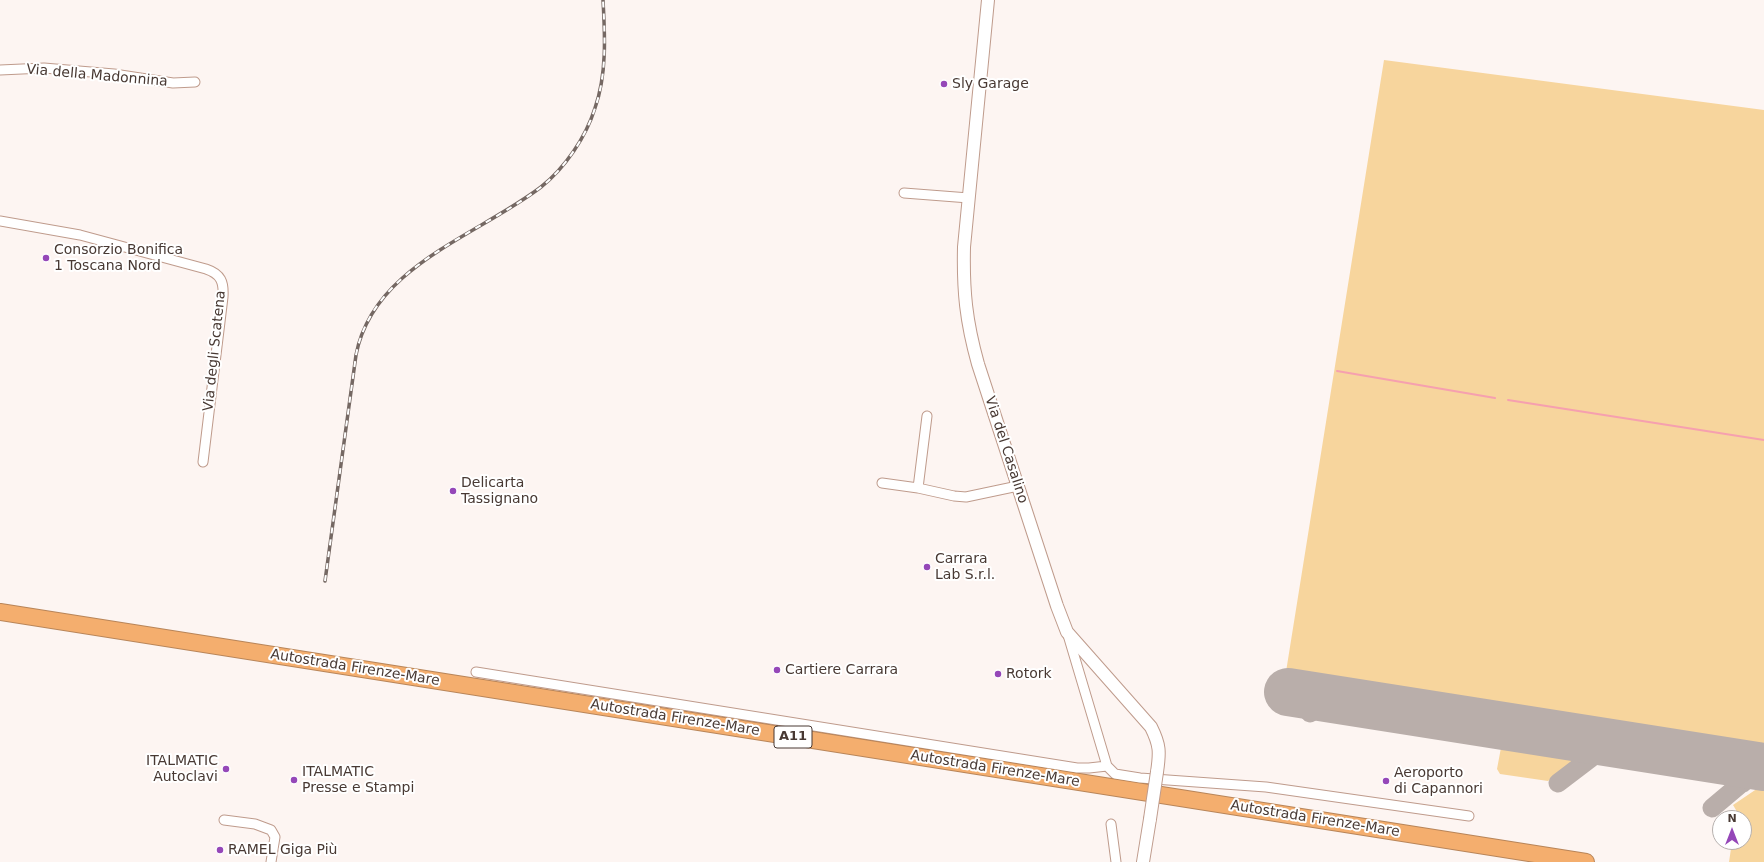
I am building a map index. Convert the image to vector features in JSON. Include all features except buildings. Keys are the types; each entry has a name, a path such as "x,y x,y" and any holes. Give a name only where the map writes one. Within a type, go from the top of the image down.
{"highway":[{"name":"Autostrada Firenze-Mare","path":"0,612 1586,862"},
{"name":"Autostrada Firenze-Mare","path":"0,622 733,736 1122,800 1521,862"}],"street":[{"name":"Via del Casalino","path":"988,0 964,247 963,278 968,330 1057,606 1067,632 1151,727 1158,740 1160,751 1158,772 1143,862"},
{"name":"Via della Madonnina","path":"0,70 44,68 114,74 173,83 195,82"},
{"path":"904,193 969,198"},
{"name":"Via degli Scatena","path":"0,221 80,235 206,268 216,272 220,276 222,281 223,297 203,462"},
{"path":"918,488 927,416"},
{"path":"882,483 918,488 962,497 1018,486"},
{"path":"1067,632 1108,766 1116,774 1140,778 1266,787 1470,816"},
{"path":"476,672 1077,768 1108,766"},
{"path":"224,820 256,824 271,830 275,837 272,862"},
{"path":"1111,824 1116,862"}],"shaded area":[{"path":"1384,60 1764,110 1764,754 1285,678"},
{"path":"1503,737 1582,749 1587,753 1548,781 1500,774 1497,769"},
{"path":"1764,784 1764,862 1729,862 1731,850 1752,850 1752,810 1736,810 1733,805"}],"waterway":[{"path":"1337,371 1495,398"},
{"path":"1508,400 1764,440"}],"taxiway":[{"path":"1310,713 1313,696"},
{"path":"1581,738 1590,747 1589,759"},
{"path":"1558,783 1604,748 1619,744"},
{"path":"1738,763 1745,772 1743,783"},
{"path":"1712,808 1750,776 1764,770"}],"runway":[{"path":"1288,692 1764,767"}],"railway":[{"path":"325,581 356,355 366,324 383,298 405,276 431,256 515,205 541,187 558,171 574,151 591,119 602,82 605,41 603,0"}],"place":[{"name":"Sly Garage","path":"944,84"},
{"name":"Consorzio Bonifica 1 Toscana Nord","path":"46,258"},
{"name":"Delicarta Tassignano","path":"453,491"},
{"name":"Carrara Lab S.r.l.","path":"927,567"},
{"name":"Cartiere Carrara","path":"777,670"},
{"name":"Rotork","path":"998,674"},
{"name":"ITALMATIC Autoclavi","path":"226,769"},
{"name":"ITALMATIC Presse e Stampi","path":"294,780"},
{"name":"Aeroporto di Capannori","path":"1386,781"},
{"name":"RAMEL Giga Più","path":"220,850"}]}
